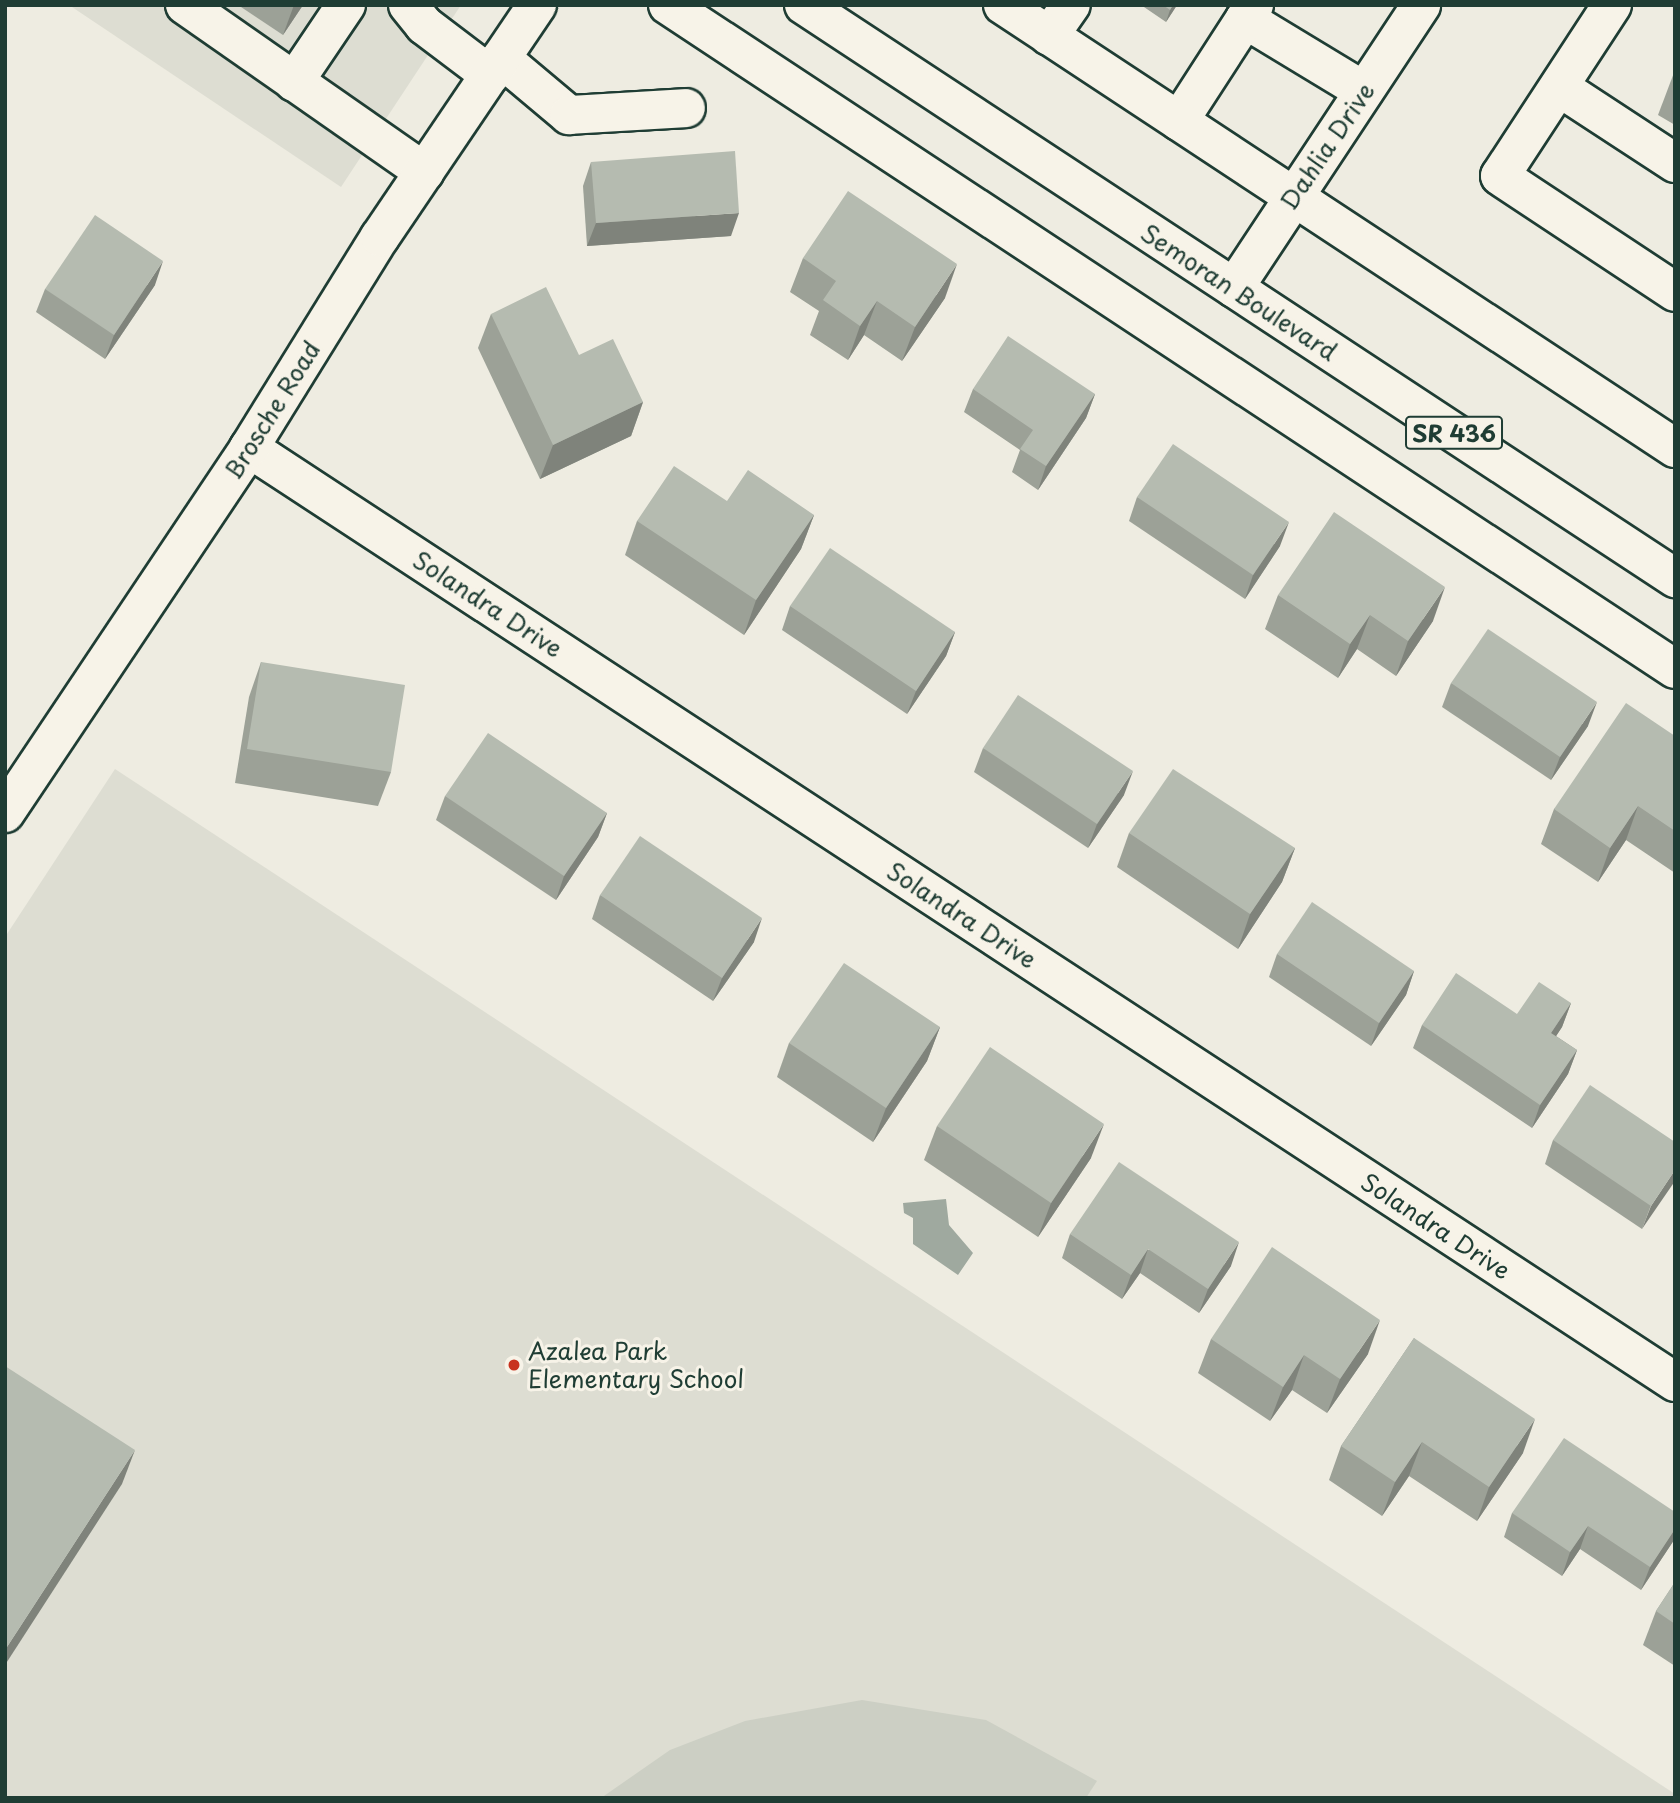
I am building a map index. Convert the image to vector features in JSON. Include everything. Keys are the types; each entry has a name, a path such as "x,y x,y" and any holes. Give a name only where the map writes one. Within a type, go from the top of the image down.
{"street":[{"path":"184,5 424,172"},
{"path":"295,82 346,5"},
{"path":"408,5 424,25 496,67 569,115 686,108"},
{"name":"Brosche Road","path":"5,813 249,448 424,172 537,5"},
{"path":"668,5 1675,668"},
{"name":"Semoran Boulevard","path":"804,5 1675,578"},
{"path":"1003,5 1060,20 1179,121 1675,448"},
{"name":"Dahlia Drive","path":"1234,288 1421,5"},
{"path":"1612,5 1500,176 1675,292"},
{"path":"1179,121 1250,12 1364,91"},
{"path":"1559,87 1675,163"},
{"name":"Solandra Drive","path":"249,448 1675,1382"}],"shaded area":[{"path":"69,5 461,5 341,187"},
{"name":"Azalea Park Elementary School","path":"115,769 1675,1794 1675,1798 5,1798 5,937"},
{"path":"946,1199 949,1225 973,1253 958,1275 913,1244 913,1218 904,1213 903,1203"},
{"path":"862,1700 986,1720 1097,1781 1086,1798 601,1798 670,1750 745,1721"}],"building":[{"path":"735,151 739,213 596,223 591,162"},
{"path":"848,191 957,264 915,327 877,301 860,326 823,300 836,281 803,258"},
{"path":"95,215 163,261 114,335 45,289"},
{"path":"546,287 579,355 613,339 643,402 553,445 491,314"},
{"path":"1008,336 1095,394 1046,466 1020,449 1033,430 973,389"},
{"path":"1173,444 1289,522 1253,575 1137,497"},
{"path":"674,466 727,501 748,470 814,515 756,600 637,521"},
{"path":"1334,512 1445,587 1408,641 1370,615 1350,644 1278,595"},
{"path":"830,548 955,632 916,691 790,606"},
{"path":"1488,629 1597,702 1560,757 1451,683"},
{"path":"261,662 405,685 391,772 247,749"},
{"path":"1018,695 1133,771 1097,824 983,748"},
{"path":"1626,703 1675,736 1675,831 1638,806 1610,848 1554,809"},
{"path":"488,733 607,813 564,876 445,796"},
{"path":"1173,769 1295,848 1250,914 1129,833"},
{"path":"640,836 762,918 722,978 600,895"},
{"path":"1312,902 1414,971 1379,1023 1277,954"},
{"path":"844,963 940,1027 886,1108 789,1043"},
{"path":"1456,973 1517,1014 1539,982 1571,1003 1551,1033 1577,1050 1540,1105 1422,1025"},
{"path":"990,1047 1104,1124 1051,1203 937,1126"},
{"path":"1590,1085 1675,1142 1675,1170 1651,1206 1553,1140"},
{"path":"1119,1162 1239,1242 1208,1289 1148,1249 1131,1275 1070,1234"},
{"path":"1272,1247 1380,1320 1340,1379 1304,1355 1283,1387 1211,1339"},
{"path":"1414,1338 1535,1419 1489,1487 1422,1442 1395,1482 1341,1446"},
{"path":"5,1366 135,1450 5,1650"},
{"path":"1564,1438 1675,1512 1675,1529 1650,1567 1588,1526 1570,1552 1512,1513"},
{"path":"1675,1582 1675,1624 1656,1611"}],"place":[{"name":"Azalea Park Elementary School","path":"514,1365"}]}
